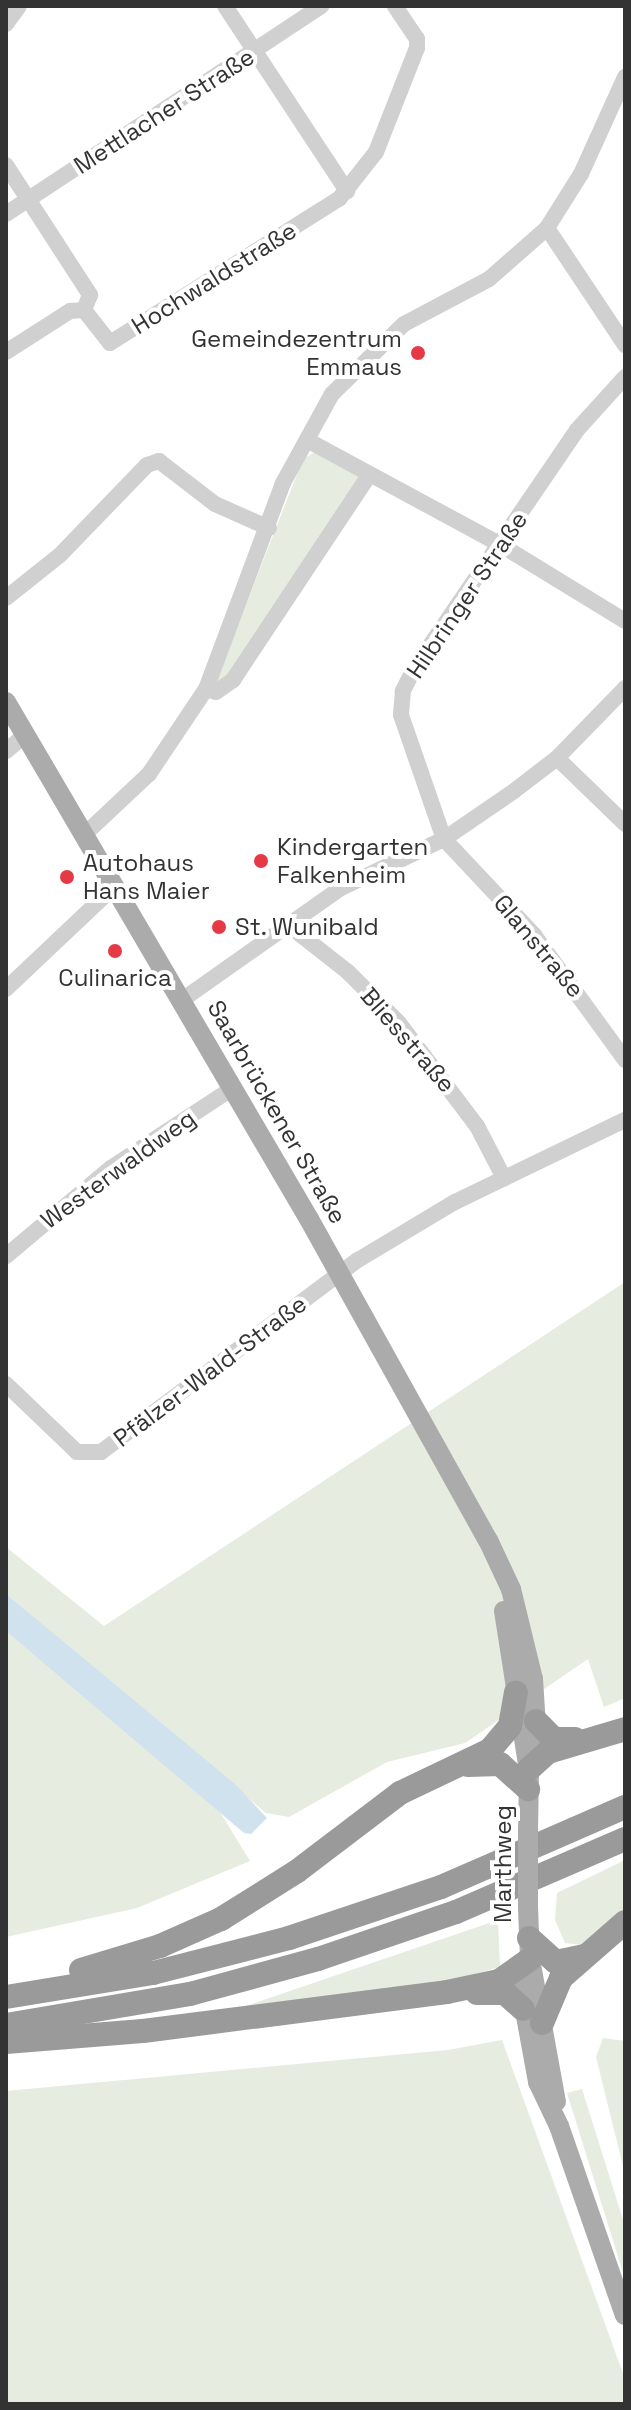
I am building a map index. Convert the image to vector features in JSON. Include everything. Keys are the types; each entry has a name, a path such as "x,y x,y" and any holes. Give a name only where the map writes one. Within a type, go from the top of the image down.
{"highway":[{"path":"6,1994 34,1978 113,1963 198,1930 286,1879 400,1793 461,1766 504,1738 516,1693"},
{"path":"536,1721 554,1739 589,1738"},
{"path":"461,1766 500,1764 529,1779 548,1752 625,1729"},
{"path":"6,1994 153,1973 289,1938 441,1887 625,1807"},
{"path":"6,2025 190,1994 318,1959 456,1912 625,1839"},
{"path":"447,1992 505,1993 534,2025 556,1984 625,1922"},
{"path":"6,2042 143,2031 447,1992 499,1981 529,1949 556,1962 584,1956"}],"main road":[{"name":"Saarbrückener Straße","path":"6,702 116,885 463,1489 494,1553 522,1628 536,1721 529,1779"},
{"name":"Saarbrückener Straße","path":"494,1553 529,1779"},
{"name":"Marthweg","path":"529,1779 529,1949 534,2025 544,2100 559,2126 625,2315"}],"street":[{"path":"6,24 19,6"},
{"path":"225,6 253,53 347,191"},
{"name":"Mettlacher Straße","path":"6,214 322,6"},
{"name":"Hochwaldstraße","path":"84,310 110,343 347,191 376,152 417,48 417,39 395,6"},
{"path":"85,834 149,774 206,689 269,528 283,483 332,394 365,357 404,324 489,279 547,228 581,174 625,77"},
{"path":"6,165 90,295 84,310 70,311 6,352"},
{"path":"547,228 625,345"},
{"name":"Hilbringer Straße","path":"444,839 401,715 403,691 577,430 625,377"},
{"path":"307,440 501,545 625,621"},
{"path":"6,598 60,555 147,465 159,461 215,504 269,528"},
{"path":"206,689 216,692 233,680 370,474"},
{"path":"182,1000 341,888 444,839 557,758 625,688"},
{"path":"6,751 26,734"},
{"path":"557,758 625,824"},
{"name":"Glanstraße","path":"444,839 534,935 625,1060"},
{"path":"6,989 116,885"},
{"name":"Bliesstraße","path":"287,924 348,972 399,1023 477,1126 504,1178"},
{"name":"Westerwaldweg","path":"6,1256 111,1168 233,1088"},
{"name":"Pfälzer-Wald-Straße","path":"6,1384 77,1452 101,1452 340,1274 418,1224 504,1178 625,1120"}],"shaded area":[{"path":"315,452 362,478 225,686 216,681 303,459"},
{"path":"625,1282 625,1698 604,1707 588,1659 465,1743 387,1762 289,1817 266,1813 6,1594 6,1547 104,1626"},
{"path":"6,1631 215,1804 250,1861 137,1908 6,1937"},
{"path":"625,1860 625,1908 583,1945 565,1943 555,1920 557,1893"},
{"path":"498,1920 500,1967 452,1980 231,2011"},
{"path":"603,2038 625,2041 625,2174 596,2057"},
{"path":"502,2040 625,2379 625,2404 6,2404 6,2091 448,2050"},
{"path":"582,2089 625,2226 625,2279 567,2093"}],"water":[{"path":"6,1594 235,1784 267,1818 251,1834 244,1833 6,1631"}],"place":[{"name":"Gemeindezentrum Emmaus","path":"418,353"},
{"name":"Kindergarten Falkenheim","path":"261,861"},
{"name":"Autohaus Hans Maier","path":"67,877"},
{"name":"St. Wunibald","path":"219,927"},
{"name":"Culinarica","path":"115,951"}]}
